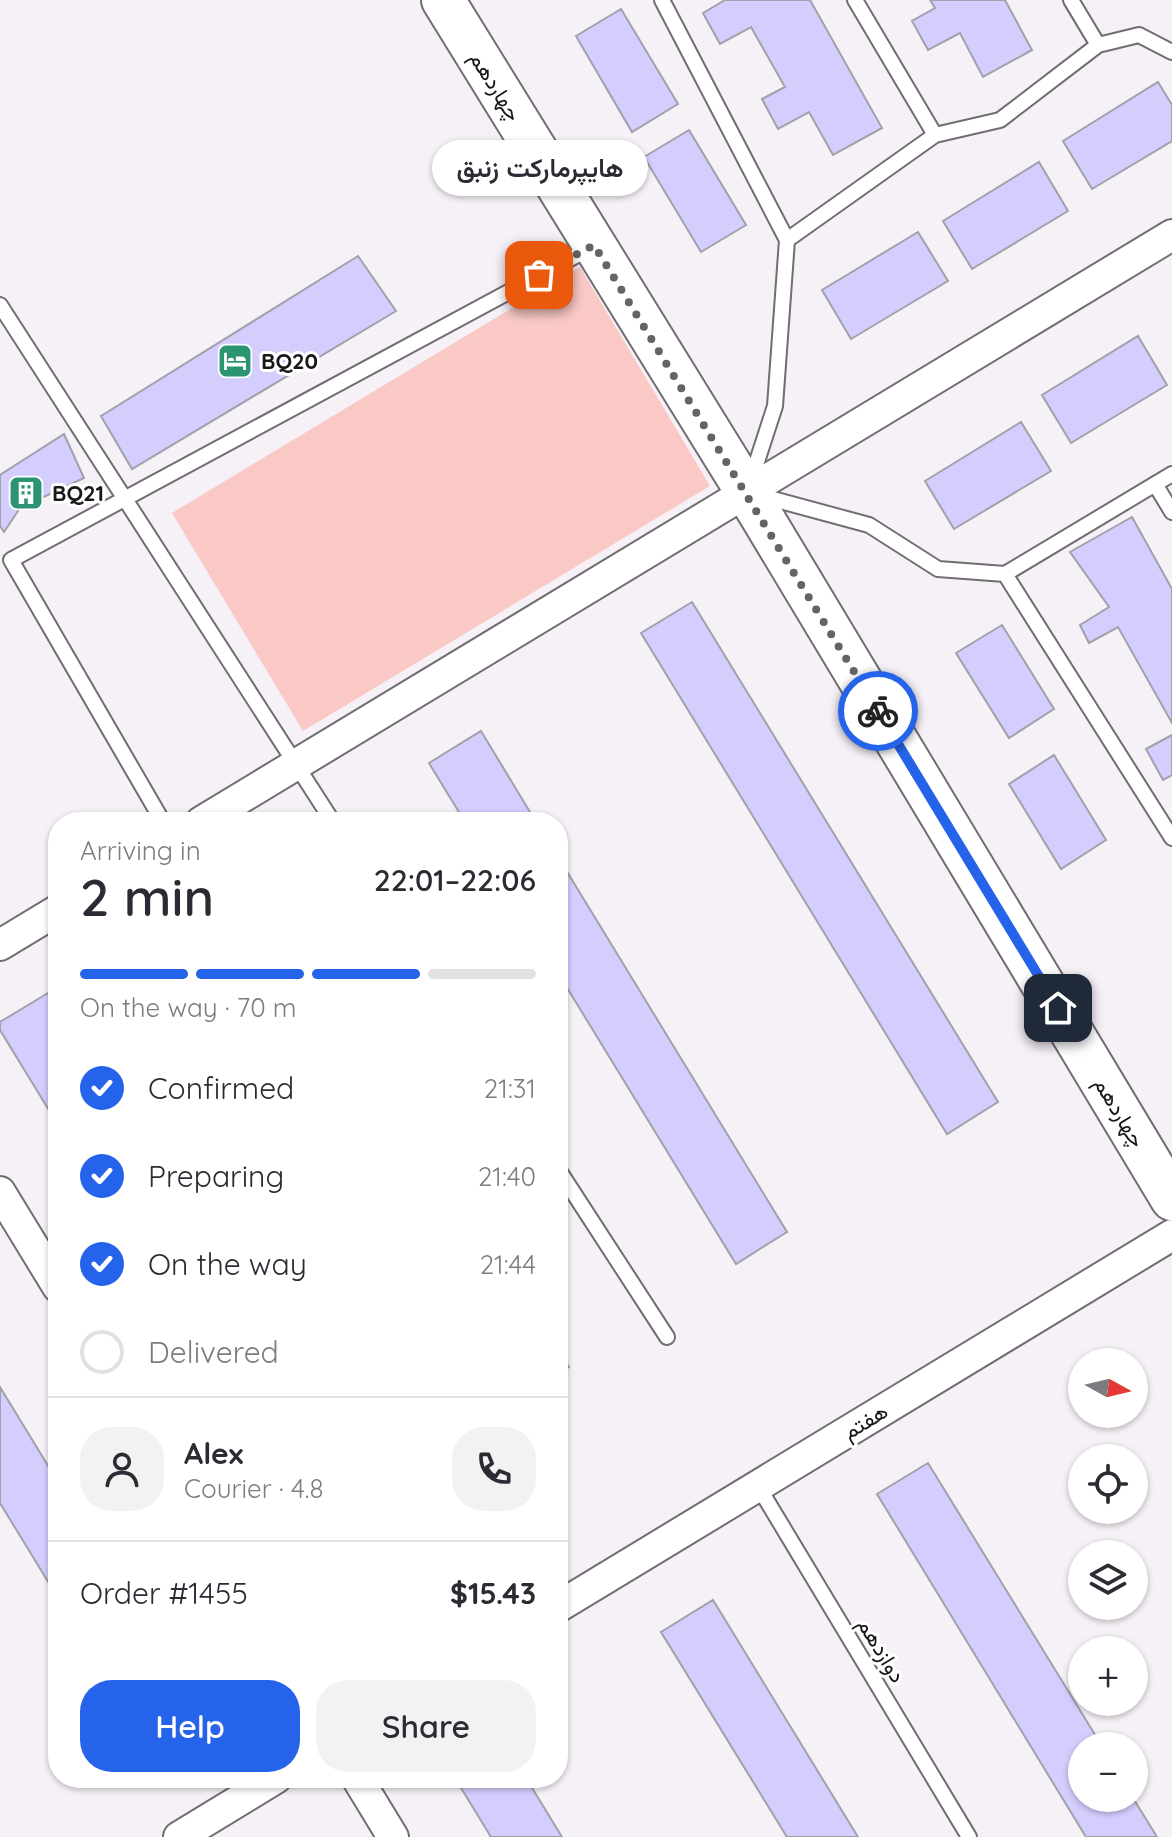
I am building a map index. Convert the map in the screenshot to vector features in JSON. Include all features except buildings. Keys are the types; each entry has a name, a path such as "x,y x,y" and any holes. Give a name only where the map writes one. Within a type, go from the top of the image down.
{"main road":[{"name":"چهاردهم","path":"443,0 747,492 1172,1199"}],"street":[{"path":"217,812 1172,235"},
{"path":"0,945 48,916"},
{"path":"0,1192 48,1271"},
{"name":"هفتم","path":"568,1601 1172,1235"},
{"path":"179,1837 260,1788"},
{"path":"363,1788 393,1837"}],"lane":[{"path":"662,0 787,240 775,406 747,492 869,525 938,569 1005,574 1172,474"},
{"path":"855,0 935,135"},
{"path":"1071,0 1098,45"},
{"path":"787,240 935,135 1000,120 1098,45 1139,35 1172,52"},
{"path":"157,812 5,562 594,245"},
{"path":"0,305 327,812"},
{"path":"1155,484 1172,512"},
{"path":"1005,574 1172,838"},
{"path":"568,1184 667,1337"},
{"name":"دوازدهم","path":"758,1486 969,1837"}],"shaded area":[{"path":"580,267 710,486 303,731 172,513"}],"way so far":[{"path":"539,275 594,245 878,711"}],"place":[{"name":"هایپرمارکت زنبق","path":"539,275"},
{"name":"BQ20","path":"235,361"},
{"name":"BQ21","path":"26,493"}],"route":[{"path":"878,711 1058,1008"}]}
